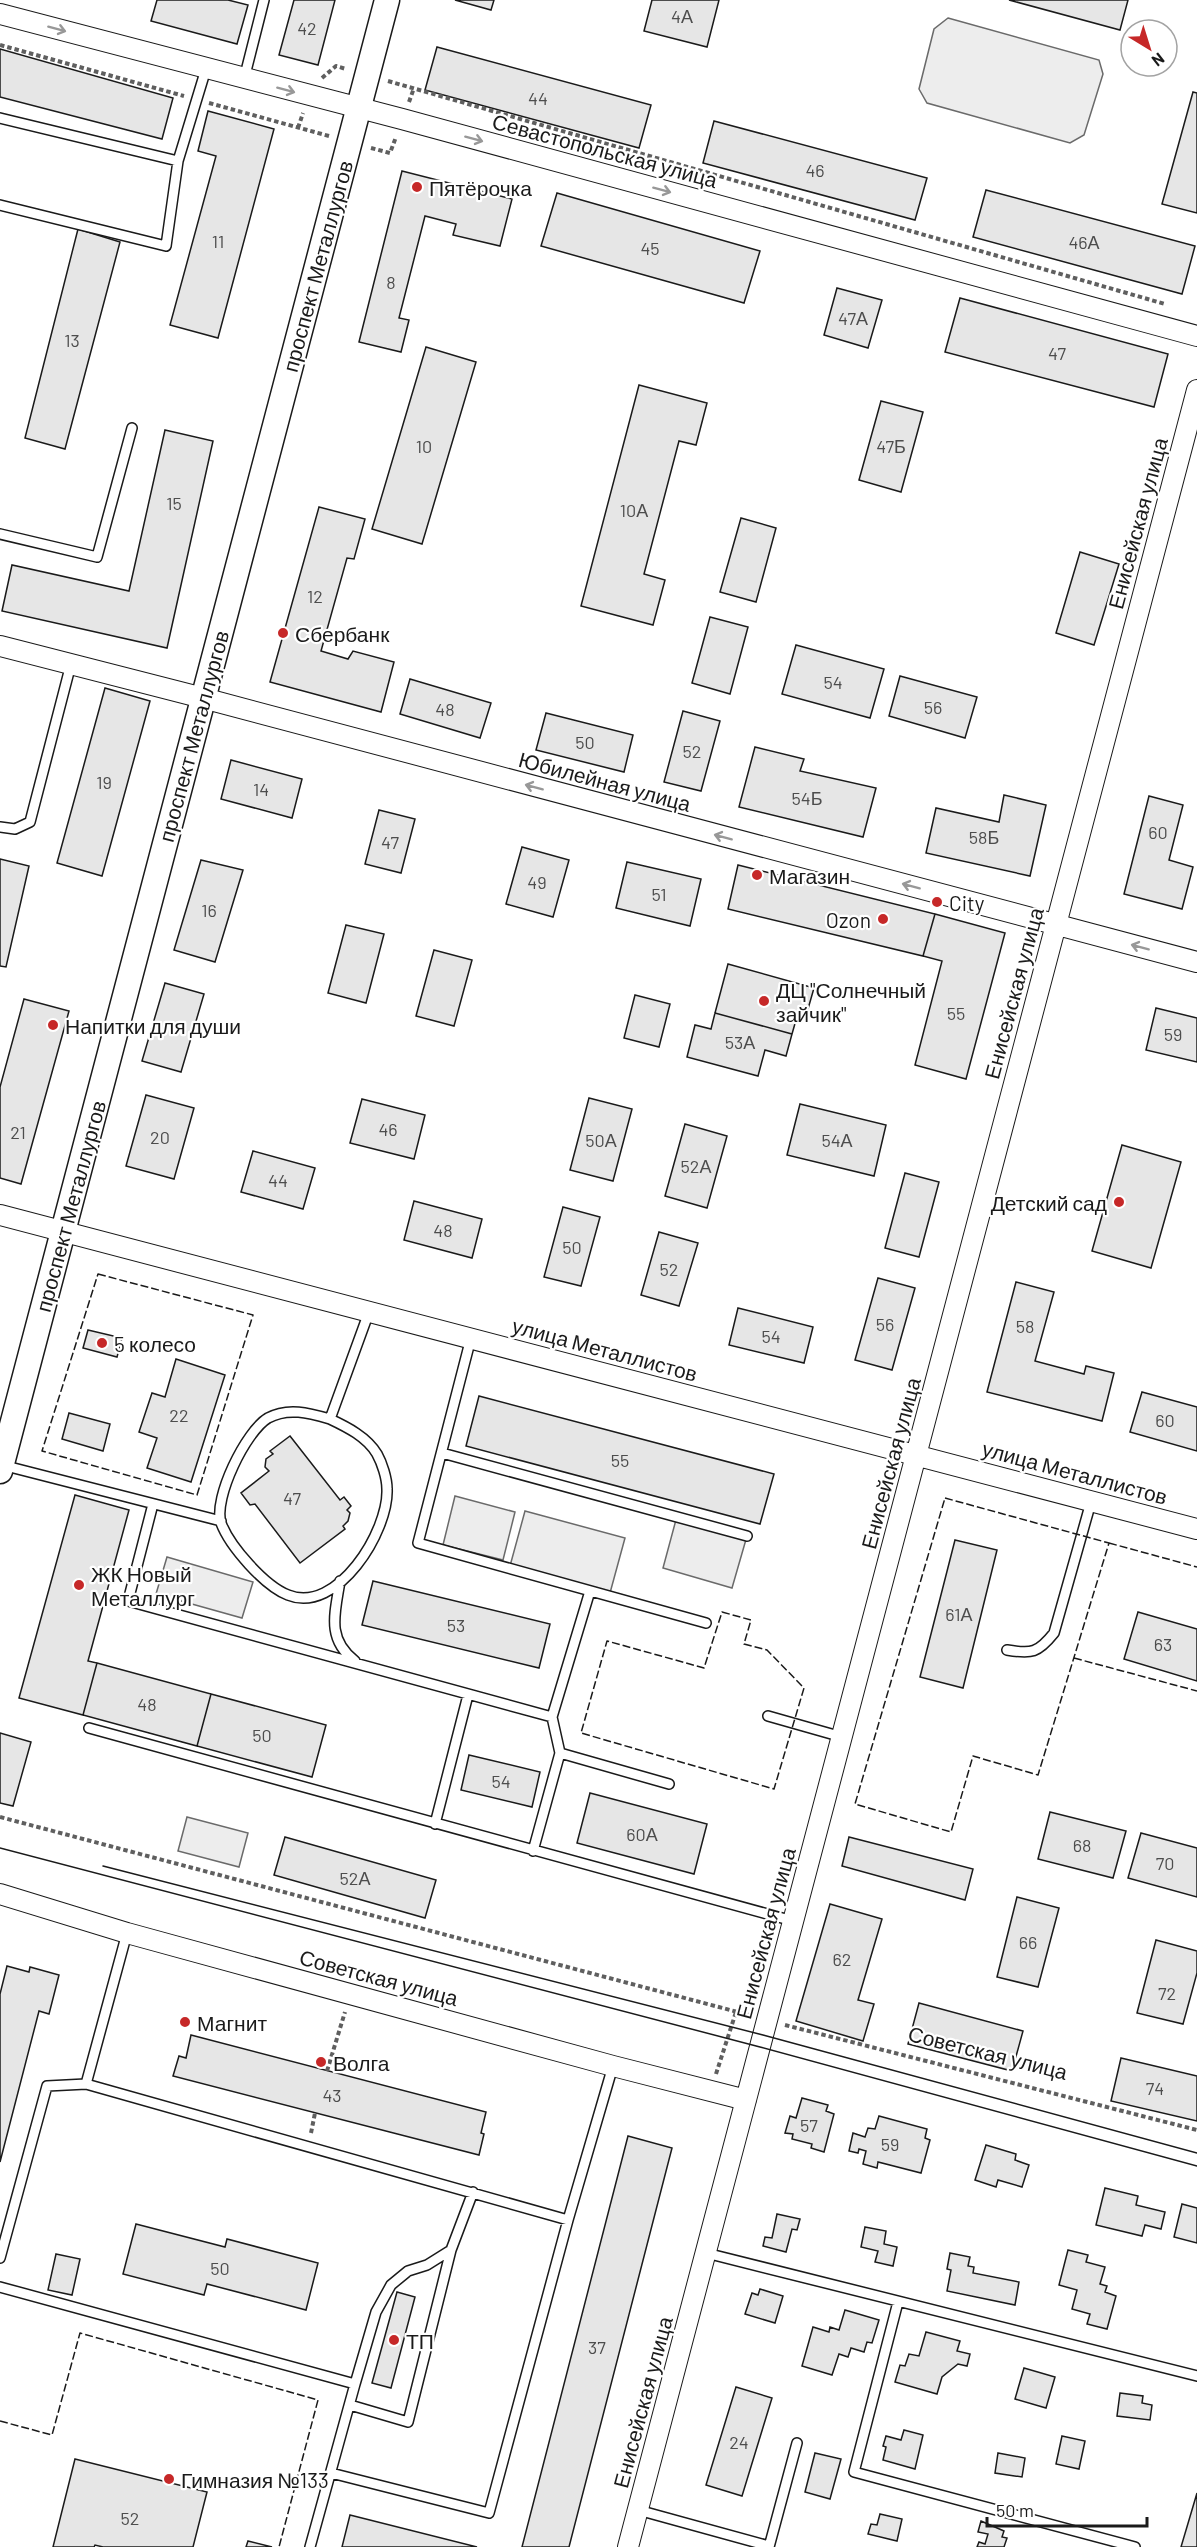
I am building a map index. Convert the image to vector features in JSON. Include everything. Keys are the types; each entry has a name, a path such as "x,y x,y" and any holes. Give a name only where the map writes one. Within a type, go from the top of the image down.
{"street":[{"name":"проспект Металлургов","path":"1,1468 387,0"},
{"name":"Севастопольская улица","path":"0,14 402,119 1197,336"},
{"name":"Енисейская улица","path":"628,2547 1197,390"},
{"name":"Юбилейная улица","path":"0,646 1197,962"},
{"name":"улица Металлистов","path":"0,1215 1197,1529"},
{"name":"Советская улица","path":"0,1894 127,1933 613,2066 712,2089 746,2100"}],"lane":[{"path":"244,79 264,0"},
{"path":"0,205 166,246 178,161 206,69"},
{"path":"0,118 178,161"},
{"path":"0,534 97,557 132,428"},
{"path":"0,827 15,829 30,822 71,664"},
{"path":"330,1419 369,1312"},
{"path":"471,1338 418,1543 705,1623"},
{"path":"289,1411 330,1419 354,1432 377,1454 387,1488 383,1511 373,1539 356,1565 327,1592 312,1598 299,1598 288,1595 262,1579 237,1548 221,1521 225,1486 240,1451 267,1419 289,1411"},
{"path":"442,1453 747,1536"},
{"path":"1,1468 221,1521"},
{"path":"1007,1650 1030,1654 1044,1646 1054,1633 1091,1502"},
{"path":"153,1504 128,1601 552,1717"},
{"path":"340,1581 334,1619 337,1642 359,1665"},
{"path":"533,1851 560,1753 552,1717 590,1591"},
{"path":"435,1824 468,1695"},
{"path":"768,1716 842,1737"},
{"path":"89,1728 793,1921"},
{"path":"560,1753 669,1784"},
{"path":"86,2084 127,1933"},
{"path":"331,2473 489,2513 568,2220 613,2066"},
{"path":"0,2258 47,2086 86,2084 568,2220"},
{"path":"350,2405 408,2422 451,2250 473,2193"},
{"path":"310,2547 376,2312 391,2284 408,2271 427,2265 451,2250"},
{"path":"706,2253 1197,2376"},
{"path":"0,2287 356,2384"},
{"path":"898,2302 854,2472 1135,2547"},
{"path":"638,2510 769,2546 797,2442"}],"path":[{"path":"0,45 390,153 414,88"},
{"path":"311,76 322,78 336,66 1174,307"},
{"name":"Советская улица","path":"0,1817 736,2012 1197,2130"},
{"path":"327,2071 350,1994"},
{"path":"712,2089 736,2012"},
{"path":"308,2146 315,2113"}],"shaded area":[{"path":"948,18 1099,60 1103,74 1084,135 1070,143 927,103 919,89 934,29"},
{"path":"455,1496 515,1512 503,1560 443,1545"},
{"path":"525,1511 625,1538 610,1593 510,1566"},
{"path":"677,1516 747,1536 732,1588 663,1568"},
{"path":"167,1557 253,1582 242,1618 156,1594"},
{"path":"187,1817 248,1833 239,1867 178,1851"}],"building":[{"path":"157,0 228,0 248,5 237,44 151,21"},
{"path":"294,0 335,0 318,65 279,55"},
{"path":"455,0 494,0 491,10"},
{"path":"652,0 719,0 707,47 644,31"},
{"path":"1009,0 1128,0 1123,18 1119,18 1119,30"},
{"path":"437,47 651,105 639,148 425,90"},
{"path":"0,49 173,98 162,139 0,97"},
{"path":"1193,92 1197,93 1197,213 1162,204"},
{"path":"208,111 274,129 218,338 170,325 216,156 198,151"},
{"path":"714,121 927,178 915,220 703,163"},
{"path":"402,171 512,199 500,246 453,235 456,224 425,216 399,318 409,320 401,352 359,342"},
{"path":"986,190 1195,246 1182,294 973,237"},
{"path":"557,193 760,251 744,303 541,246"},
{"path":"78,229 120,242 65,449 25,438"},
{"path":"837,288 882,300 868,348 824,335"},
{"path":"960,298 1168,354 1154,407 945,352"},
{"path":"426,347 476,362 422,544 372,529"},
{"path":"639,385 707,403 696,445 679,441 644,574 665,580 653,625 581,606"},
{"path":"881,401 923,412 901,492 859,480"},
{"path":"165,430 213,441 167,648 2,611 12,565 129,591"},
{"path":"319,507 365,519 354,559 347,558 321,651 348,659 353,651 394,662 381,712 270,682"},
{"path":"741,518 776,528 756,602 720,592"},
{"path":"1080,552 1119,564 1094,645 1056,633"},
{"path":"710,617 748,627 730,694 692,683"},
{"path":"796,645 884,669 870,718 782,694"},
{"path":"900,676 977,697 965,738 889,716"},
{"path":"410,679 491,703 480,738 400,714"},
{"path":"105,688 150,701 102,876 57,863"},
{"path":"683,711 720,721 701,791 664,782"},
{"path":"546,713 633,735 624,772 536,750"},
{"path":"755,747 804,759 800,771 876,788 863,837 739,807"},
{"path":"231,760 302,779 292,818 221,799"},
{"path":"1004,795 1046,805 1030,876 926,853 936,808 999,822"},
{"path":"1149,796 1183,805 1169,860 1193,867 1182,909 1124,894"},
{"path":"379,810 415,819 401,873 365,864"},
{"path":"522,847 569,860 553,917 506,904"},
{"path":"0,859 29,866 6,967 0,966"},
{"path":"201,860 243,870 215,962 174,950"},
{"path":"627,862 701,879 690,926 616,908"},
{"path":"738,865 935,914 923,956 728,909"},
{"path":"935,914 1005,933 966,1079 915,1065 942,961 923,956"},
{"path":"346,925 384,934 366,1003 328,993"},
{"path":"434,950 472,960 454,1026 416,1016"},
{"name":"ДЦ \"Солнечный зайчик\"","path":"728,964 814,988 806,1016 798,1013 792,1034 715,1013"},
{"path":"165,983 204,994 181,1072 142,1061"},
{"path":"635,995 670,1004 659,1047 624,1038"},
{"path":"24,999 69,1011 21,1184 0,1178 0,1087"},
{"path":"1156,1008 1197,1018 1197,1062 1146,1050"},
{"path":"715,1013 792,1034 786,1056 765,1050 758,1076 687,1057 695,1025 711,1029"},
{"path":"146,1095 194,1108 174,1179 126,1166"},
{"path":"589,1098 632,1109 613,1181 570,1170"},
{"path":"362,1099 425,1115 414,1159 350,1143"},
{"path":"800,1104 886,1125 874,1176 787,1155"},
{"path":"685,1124 727,1136 707,1208 665,1196"},
{"path":"1122,1145 1181,1162 1151,1268 1092,1251"},
{"path":"253,1151 315,1168 303,1209 241,1192"},
{"path":"905,1173 939,1182 919,1257 885,1248"},
{"path":"414,1201 482,1219 472,1258 404,1240"},
{"path":"563,1207 600,1217 581,1286 544,1277"},
{"path":"659,1232 698,1243 679,1306 641,1295"},
{"path":"878,1278 915,1288 892,1370 855,1360"},
{"path":"1016,1282 1054,1292 1035,1361 1084,1374 1086,1366 1114,1373 1102,1421 987,1392"},
{"path":"738,1308 813,1327 804,1363 729,1345"},
{"name":"5 колесо","path":"88,1330 122,1338 117,1357 83,1348"},
{"path":"176,1359 225,1375 191,1482 147,1468 157,1438 139,1432 152,1393 165,1397"},
{"path":"1142,1392 1197,1407 1197,1451 1130,1432"},
{"path":"479,1396 774,1474 760,1524 466,1446"},
{"path":"69,1413 110,1424 103,1451 62,1439"},
{"path":"290,1436 340,1500 344,1497 351,1506 347,1510 350,1513 348,1521 343,1526 345,1529 300,1563 255,1504 250,1505 241,1493 269,1471 265,1467 266,1459 273,1454 270,1451"},
{"name":"ЖК Новый Металлург","path":"75,1495 129,1510 88,1661 97,1663 83,1715 19,1698"},
{"path":"955,1540 997,1550 963,1688 920,1677"},
{"path":"373,1581 550,1624 539,1668 362,1625"},
{"path":"1138,1612 1197,1629 1197,1681 1124,1659"},
{"path":"97,1663 211,1694 197,1746 83,1715"},
{"path":"211,1694 326,1725 312,1777 197,1746"},
{"path":"0,1733 31,1742 13,1806 0,1803"},
{"path":"469,1755 540,1772 532,1807 461,1790"},
{"path":"590,1793 707,1824 694,1874 577,1843"},
{"path":"1050,1812 1126,1831 1113,1878 1038,1859"},
{"path":"1141,1833 1197,1848 1197,1897 1128,1878"},
{"path":"285,1837 436,1880 425,1918 274,1875"},
{"path":"849,1837 973,1869 965,1900 842,1866"},
{"path":"1017,1897 1059,1908 1038,1987 997,1977"},
{"path":"830,1904 882,1919 858,2000 874,2004 863,2041 796,2021"},
{"path":"1156,1940 1197,1951 1197,1973 1183,2024 1137,2013"},
{"path":"7,1966 29,1972 30,1967 59,1975 49,2014 39,2011 0,2162 0,1994"},
{"path":"919,2003 1023,2031 1012,2071 908,2044"},
{"path":"191,2035 486,2112 479,2155 173,2076 179,2056 186,2058"},
{"path":"1121,2058 1197,2076 1197,2121 1111,2101"},
{"path":"802,2098 828,2105 826,2111 834,2114 824,2152 811,2148 812,2144 792,2139 793,2134 785,2133 790,2116 796,2118"},
{"path":"879,2116 927,2129 925,2138 930,2140 921,2173 878,2162 877,2168 863,2164 866,2151 859,2149 858,2153 849,2151 853,2133 865,2137 868,2128 875,2129"},
{"path":"628,2136 672,2148 569,2547 522,2547"},
{"path":"986,2145 1016,2154 1015,2160 1029,2165 1022,2187 998,2180 996,2187 975,2180"},
{"path":"1105,2188 1138,2196 1136,2205 1165,2212 1161,2229 1145,2225 1142,2236 1096,2225"},
{"path":"1182,2204 1197,2208 1197,2243 1174,2237"},
{"path":"777,2214 800,2219 797,2230 792,2229 786,2252 763,2246 765,2237 772,2238"},
{"path":"136,2224 225,2247 227,2239 318,2263 306,2310 207,2284 204,2295 123,2274"},
{"path":"865,2227 886,2231 884,2244 897,2247 893,2266 875,2262 878,2251 861,2247"},
{"path":"1068,2250 1088,2255 1086,2262 1105,2267 1100,2284 1107,2286 1105,2292 1116,2296 1107,2329 1087,2324 1090,2314 1072,2309 1077,2290 1059,2285"},
{"path":"950,2253 970,2257 968,2266 974,2267 973,2273 1019,2282 1015,2305 947,2291 951,2270 947,2269"},
{"path":"56,2254 80,2259 72,2295 48,2290"},
{"path":"760,2289 783,2296 775,2323 745,2314 752,2293 758,2295"},
{"name":"ТП","path":"397,2292 415,2297 391,2388 372,2383"},
{"path":"845,2310 879,2320 872,2343 867,2342 864,2352 851,2348 848,2357 839,2354 832,2375 802,2366 813,2327 829,2332 830,2327 839,2330"},
{"path":"926,2332 960,2341 957,2351 970,2354 967,2366 958,2364 942,2377 937,2394 895,2382 900,2365 905,2366 909,2354 919,2356"},
{"path":"1024,2368 1055,2377 1046,2408 1015,2399"},
{"path":"736,2387 772,2398 742,2496 706,2485"},
{"path":"1120,2393 1143,2396 1142,2403 1152,2405 1150,2420 1117,2416"},
{"path":"904,2430 923,2435 915,2469 883,2460 886,2436 901,2440"},
{"path":"1062,2436 1085,2441 1079,2469 1056,2464"},
{"path":"815,2453 841,2459 830,2499 805,2492"},
{"path":"998,2453 1025,2458 1022,2477 995,2473"},
{"path":"75,2459 207,2492 193,2547 103,2547 95,2545 94,2547 53,2547"},
{"path":"1197,2493 1197,2547 1181,2547"},
{"path":"880,2514 902,2519 897,2541 868,2534 871,2524 877,2525"},
{"path":"350,2515 477,2547 342,2547"},
{"path":"981,2521 1004,2531 1002,2537 1007,2538 1004,2547 977,2547 979,2542 985,2544 988,2534 978,2532"},
{"path":"248,2541 272,2547 246,2547"}],"tram line":[{"path":"0,1848 760,2047 1197,2166"},
{"path":"103,1866 763,2035 1197,2153"}],"fence":[{"path":"98,1274 253,1315 197,1495 42,1451 98,1274"},
{"path":"945,1498 1109,1543 1038,1775 973,1756 951,1832 855,1804 945,1498"},
{"path":"1109,1543 1197,1567"},
{"path":"722,1612 751,1620 744,1644 767,1650 804,1688 774,1789 581,1733 607,1641 704,1668 722,1612"},
{"path":"1074,1658 1197,1691"},
{"path":"0,2421 52,2435 80,2333 318,2400 279,2547"}],"place":[{"name":"Пятёрочка","path":"417,187"},
{"name":"Сбербанк","path":"283,633"},
{"name":"Магазин","path":"757,875"},
{"name":"City","path":"937,902"},
{"name":"Ozon","path":"883,919"},
{"name":"ДЦ \"Солнечный зайчик\"","path":"764,1001"},
{"name":"Напитки для души","path":"53,1025"},
{"name":"Детский сад","path":"1119,1202"},
{"name":"5 колесо","path":"102,1343"},
{"name":"ЖК Новый Металлург","path":"79,1585"},
{"name":"Магнит","path":"185,2022"},
{"name":"Волга","path":"321,2062"},
{"name":"ТП","path":"394,2340"},
{"name":"Гимназия №133","path":"169,2479"}]}
